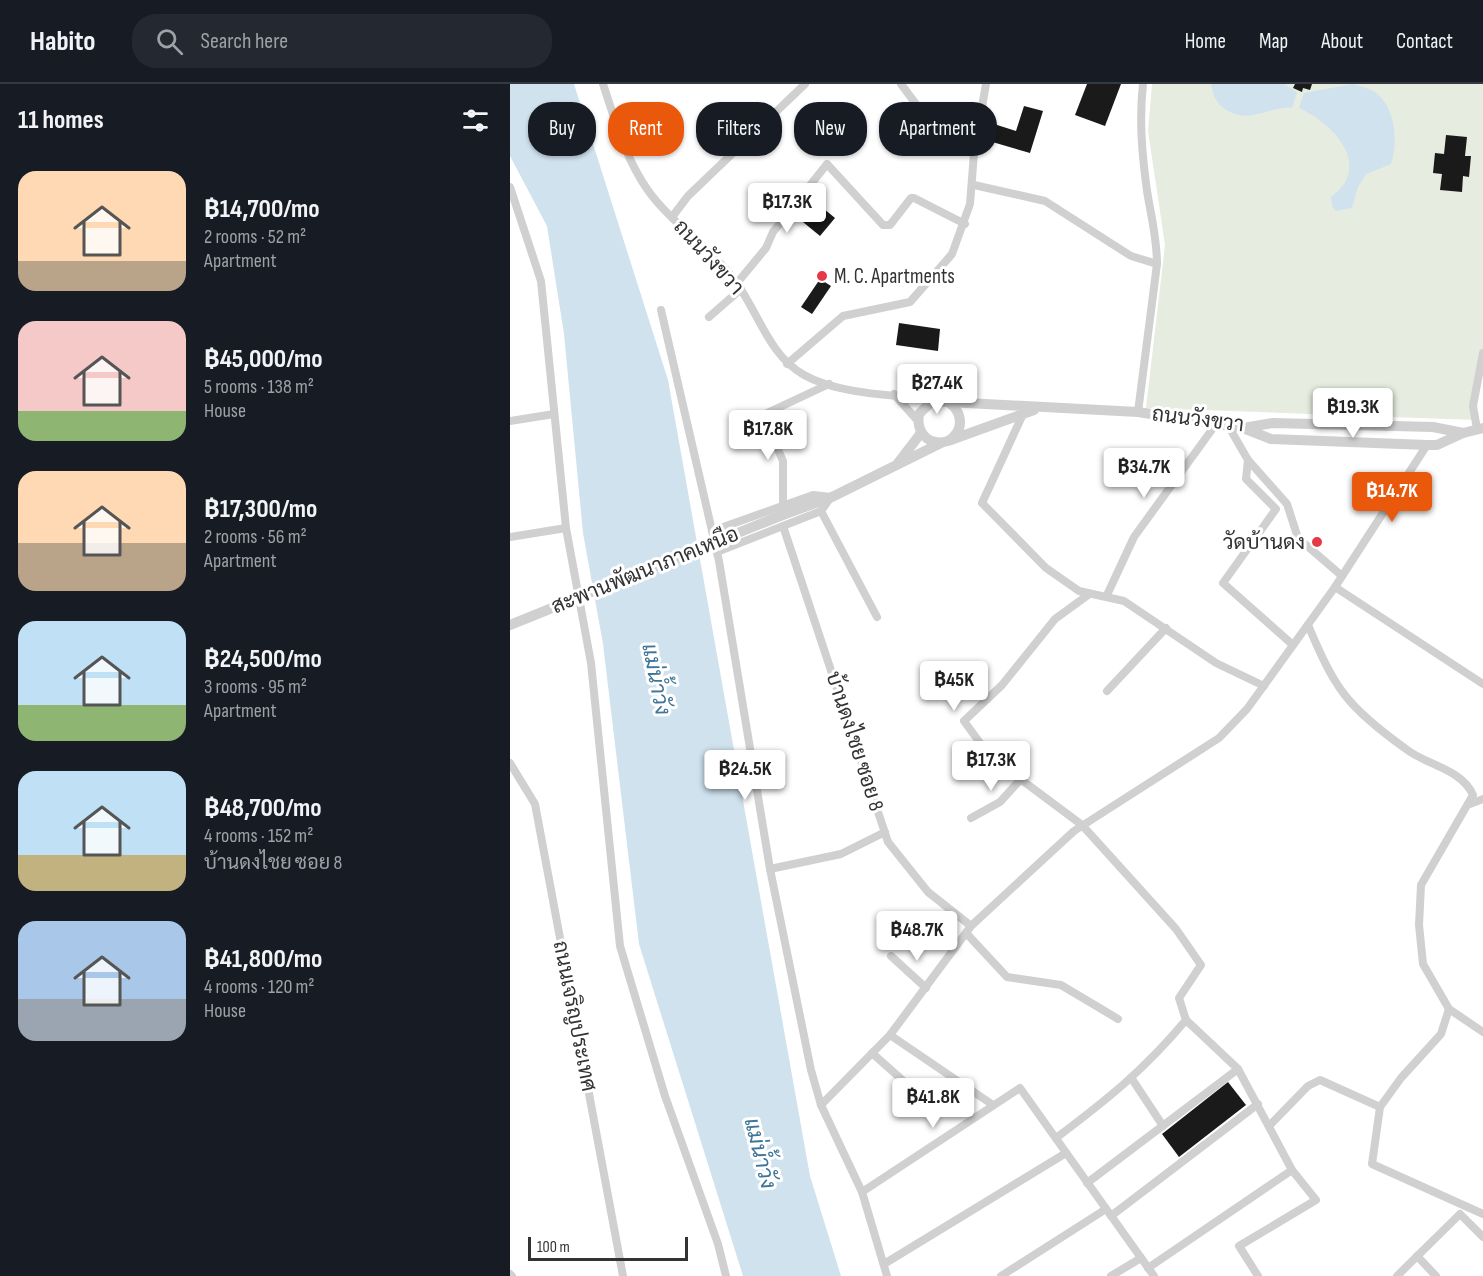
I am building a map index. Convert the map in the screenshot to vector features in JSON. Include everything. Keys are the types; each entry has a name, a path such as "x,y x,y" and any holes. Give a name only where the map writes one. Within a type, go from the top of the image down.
{"street":[{"name":"ถนนวังขวา","path":"603,84 625,149 647,190 739,286 787,364 806,376 855,390 943,401 1039,409 1138,412 1230,427 1243,428 1273,423 1433,427 1463,433 1480,428"},
{"path":"672,217 688,196 805,84"},
{"path":"901,84 914,102"},
{"path":"983,102 986,84"},
{"path":"1138,412 1157,264 1157,241 1147,192 1139,119 1143,84"},
{"path":"787,364 843,316 910,302 952,254 965,224 974,185 974,156"},
{"path":"710,317 739,286 766,248 773,232 827,164 884,225 890,225 911,198 965,224"},
{"path":"974,185 1045,201 1131,256 1157,264"},
{"path":"510,187 541,281 566,528 591,663 620,946 665,1096 718,1244 726,1276"},
{"path":"660,310 717,552 770,869 811,1070 821,1105 862,1192 887,1276"},
{"path":"1480,428 1473,406 1483,352"},
{"path":"783,505 783,461 763,415 829,384"},
{"path":"894,394 918,422 921,433 926,439 944,442 958,432 960,418 954,406 943,401 924,407 918,422"},
{"name":"สะพานพัฒนาภาคเหนือ","path":"510,625 782,521 944,442 1039,409"},
{"path":"510,421 554,414"},
{"path":"1023,414 982,503 1046,568 1088,595 1107,595 1124,601 1216,663 1264,686"},
{"path":"1107,595 1134,537 1216,424"},
{"path":"1230,427 1248,460 1287,504 1298,538 1342,576"},
{"path":"1243,428 1272,439 1427,445 1437,445 1463,433"},
{"path":"896,466 921,433"},
{"path":"821,1105 890,1035 969,930 1082,825 1219,738 1264,686 1335,587 1427,445"},
{"path":"1248,460 1246,479 1276,508 1223,583 1293,645"},
{"path":"712,531 813,495 832,497"},
{"path":"717,552 782,521 821,511 832,497"},
{"path":"821,511 878,617"},
{"name":"บ้านดงไชย ซอย 8","path":"782,521 888,842 928,892 969,930 1007,977 1061,985 1088,999 1118,1019"},
{"path":"510,537 566,528"},
{"path":"1335,587 1483,684"},
{"path":"1088,595 1055,619 1002,685 964,721 980,743 1020,780 1082,825 1176,929 1201,965 1179,998 1186,1020 1238,1069 1292,1170 1316,1200 1239,1246 1258,1276"},
{"path":"1308,625 1324,662 1344,695 1408,752 1442,768 1469,787 1473,795 1470,804 1421,885 1419,925 1423,964 1449,1010 1483,1032"},
{"path":"1107,691 1166,628"},
{"name":"ถนนเจริญประเทศ","path":"510,763 535,804 623,1276"},
{"path":"971,818 1000,802 1020,780"},
{"path":"1470,804 1483,799"},
{"path":"770,869 841,854 885,832"},
{"path":"891,956 926,988"},
{"path":"1449,1010 1441,1034 1401,1078 1380,1107 1372,1164 1483,1214"},
{"path":"1056,1138 1132,1079 1155,1058 1186,1020"},
{"path":"890,1035 993,1105"},
{"path":"872,1053 936,1110 940,1110 965,1088"},
{"path":"1087,1183 1238,1069"},
{"path":"1132,1079 1162,1126"},
{"path":"1269,1126 1308,1086 1320,1080 1380,1107"},
{"path":"862,1192 1020,1088 1151,1272 1292,1170"},
{"path":"1001,1276 1109,1213 1258,1104"},
{"path":"884,1264 1066,1153"},
{"path":"1397,1276 1460,1214 1483,1237"},
{"path":"1417,1256 1436,1276"},
{"path":"1111,1276 1141,1258"}],"shaded area":[{"path":"1152,84 1483,84 1483,359 1475,420 1146,408 1165,245 1148,131"}],"water":[{"name":"แม่น้ำวัง","path":"510,84 574,84 580,102 528,102 528,156 596,156 596,153 668,380 810,1176 841,1276 743,1276 639,944 603,644 583,533 564,334 547,226 510,156"},
{"path":"1211,84 1284,84 1297,92 1292,108 1275,109 1245,116 1237,115 1221,106 1214,96"},
{"path":"1353,84 1374,91 1382,99 1394,126 1395,146 1391,164 1366,174 1358,187 1352,208 1336,211 1332,206 1331,197 1343,185 1349,172 1349,159 1344,146 1335,135 1312,115 1299,108 1304,93"}],"building":[{"path":"1087,84 1121,84 1105,126 1075,115"},
{"path":"1295,84 1312,84 1310,90 1303,88 1302,92 1293,88"},
{"path":"1024,106 1043,111 1030,153 997,143 997,125 1016,131"},
{"path":"1446,135 1467,137 1465,156 1471,156 1469,177 1463,176 1462,192 1440,190 1442,174 1433,173 1435,153 1444,154"},
{"path":"807,195 835,218 820,236 792,213"},
{"path":"820,279 831,286 812,314 801,307"},
{"path":"899,323 940,329 938,351 896,345"},
{"path":"1228,1082 1246,1105 1179,1157 1162,1134"}],"place":[{"name":"M. C. Apartments","path":"822,276"},
{"name":"วัดบ้านดง","path":"1317,542"}]}
